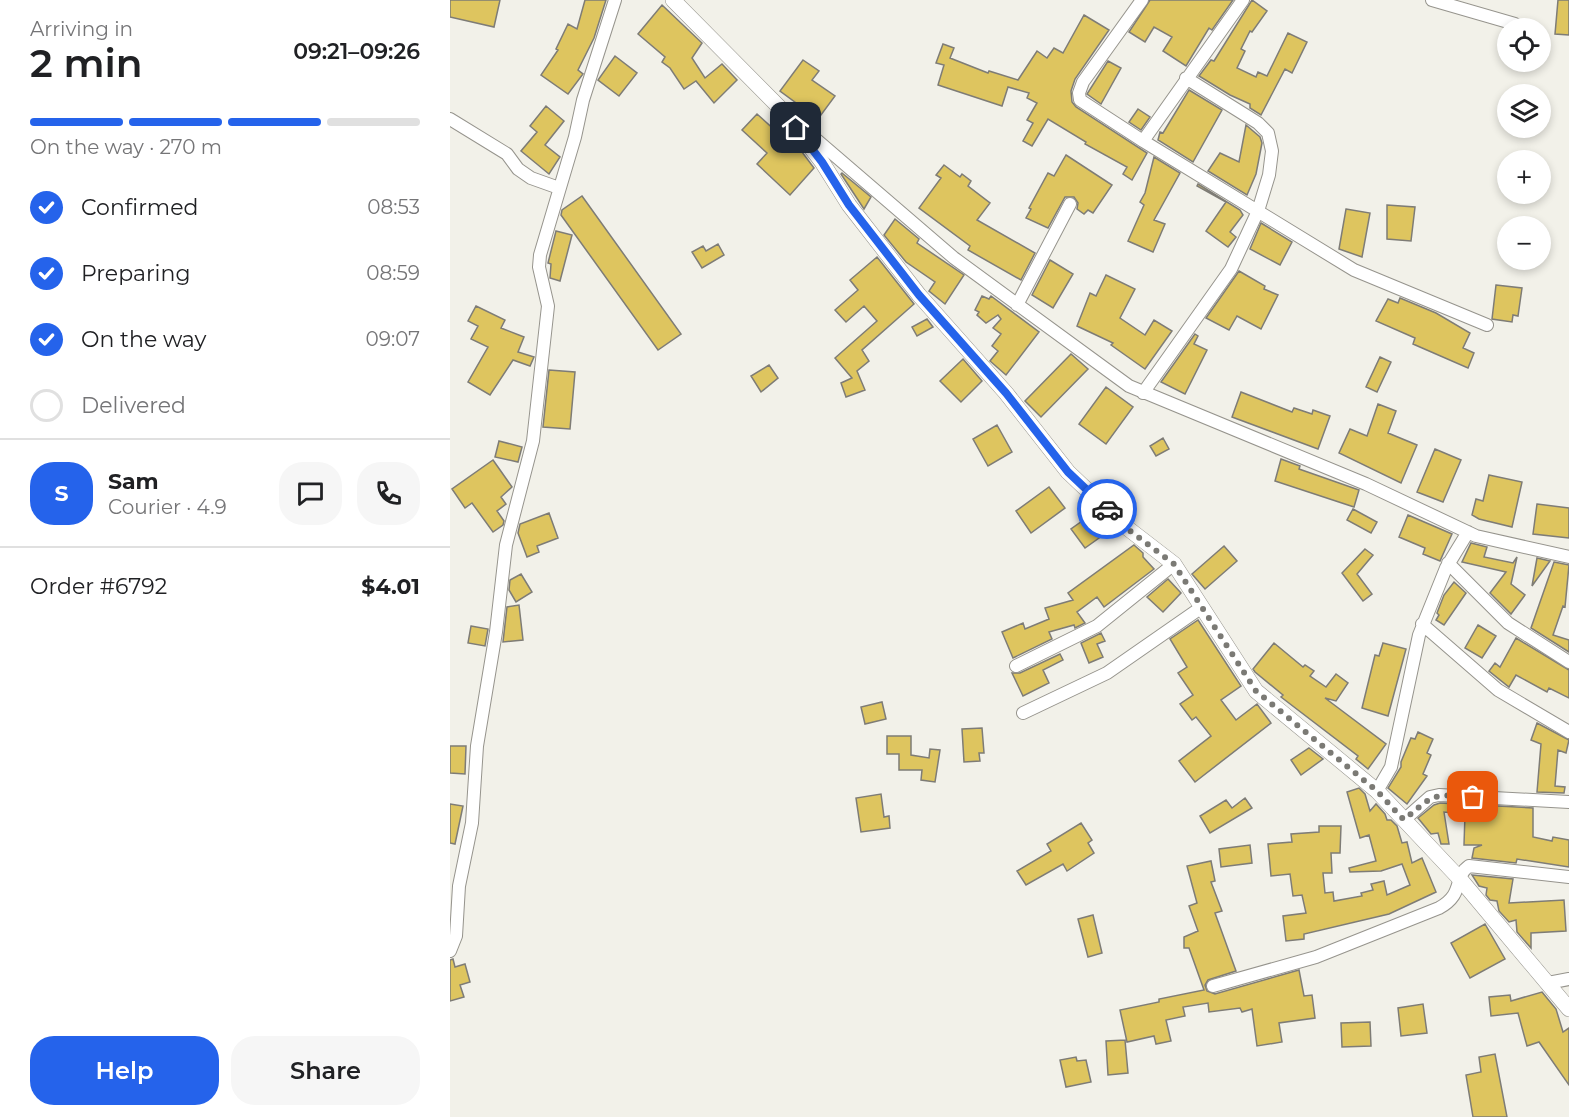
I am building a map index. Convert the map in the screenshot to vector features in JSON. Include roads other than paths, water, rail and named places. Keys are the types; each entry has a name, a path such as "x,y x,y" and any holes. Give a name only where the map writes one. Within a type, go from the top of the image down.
{"main road":[{"path":"673,0 782,110 822,162 849,205 919,295 1006,393 1068,472 1125,527 1174,564 1256,691 1377,791 1460,879 1569,1009"}],"street":[{"path":"450,951 456,936 459,886 472,823 477,746 496,632 506,545 533,441 548,306 539,267 540,255 615,0"},
{"path":"1142,0 1083,82 1079,93 1080,100 1354,270 1487,325"},
{"path":"1143,141 1242,0"},
{"path":"1432,0 1497,19"},
{"path":"1143,393 1231,269 1258,211 1269,175 1272,151 1268,133 1258,123 1186,78"},
{"path":"782,110 954,258 1129,386 1366,484 1468,532 1569,557"},
{"path":"450,119 507,154 518,169 531,178 559,188"},
{"path":"1017,305 1070,204"},
{"path":"1377,791 1391,767 1410,667 1422,624 1448,563 1468,532"},
{"path":"1448,563 1508,623 1569,662"},
{"path":"1016,666 1097,626 1174,564"},
{"path":"1023,713 1107,673 1202,607"},
{"path":"1422,624 1498,690 1569,732"},
{"path":"1404,820 1430,797 1439,795 1569,802"},
{"path":"1213,986 1316,957 1439,908 1453,900 1464,869 1477,865 1569,877"},
{"path":"1548,982 1569,980"}]}
